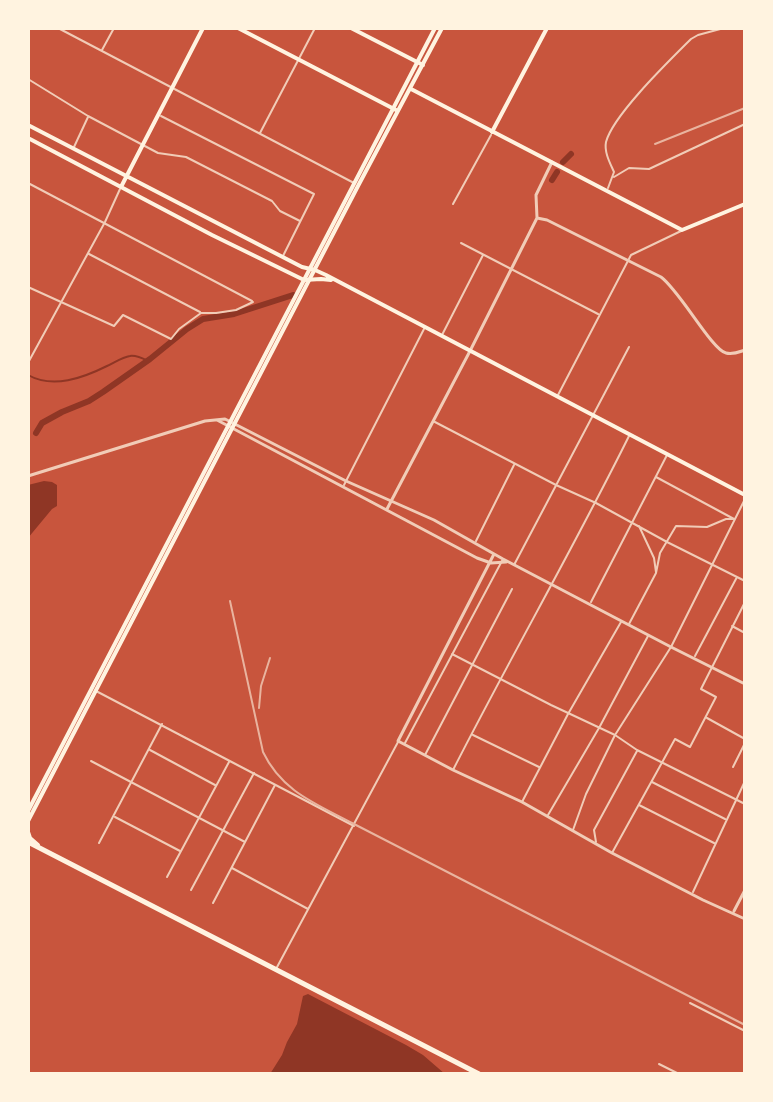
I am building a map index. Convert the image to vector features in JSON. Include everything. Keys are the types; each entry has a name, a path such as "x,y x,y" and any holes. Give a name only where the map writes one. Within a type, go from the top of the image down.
{"highway":[{"path":"28,845 479,1074"}],"main road":[{"path":"121,187 203,28"},
{"path":"238,28 399,112"},
{"path":"351,28 423,65"},
{"path":"357,185 435,28"},
{"path":"28,811 442,28"},
{"path":"492,132 547,28"},
{"path":"405,86 682,230 745,204"},
{"path":"28,125 282,257 425,327 745,497"},
{"path":"28,138 306,281 321,279 337,282"},
{"path":"46,852 30,838 29,820 94,689"}],"street":[{"path":"58,28 357,185"},
{"path":"102,51 114,28"},
{"path":"259,134 315,28"},
{"path":"607,191 614,172 606,142 622,113 691,39 724,28"},
{"path":"28,79 143,145 165,155 186,157 272,201 280,211 300,221"},
{"path":"158,115 314,194 282,257"},
{"path":"73,148 88,116"},
{"path":"613,178 629,168 649,169 745,124"},
{"path":"453,204 492,132"},
{"path":"387,509 537,218 536,195 552,162"},
{"path":"28,183 253,302 236,310 201,313 88,253"},
{"path":"29,361 121,187"},
{"path":"537,218 547,220 661,277 669,283 716,347 729,353 745,350"},
{"path":"556,397 628,259 634,252 682,230"},
{"path":"461,243 599,315"},
{"path":"441,336 484,254"},
{"path":"28,287 114,326 123,315 171,339 201,313"},
{"path":"343,486 425,327"},
{"path":"514,565 629,347"},
{"path":"28,476 220,419 475,542 501,561"},
{"path":"433,421 745,581"},
{"path":"232,425 477,558 491,563 508,562 745,684"},
{"path":"453,770 630,435"},
{"path":"590,604 668,454"},
{"path":"475,542 515,463"},
{"path":"656,477 734,519"},
{"path":"572,832 586,794 615,735 671,647 745,497"},
{"path":"629,624 656,573 660,553 676,526 707,527 734,519"},
{"path":"638,525 654,558 656,573"},
{"path":"276,970 494,554"},
{"path":"404,744 501,561"},
{"path":"694,657 737,577"},
{"path":"425,756 512,589"},
{"path":"612,853 675,739 690,747 706,718 716,697 701,689 745,602"},
{"path":"522,802 622,621"},
{"path":"732,626 745,633"},
{"path":"548,816 648,635"},
{"path":"452,654 745,804"},
{"path":"94,689 354,826"},
{"path":"706,718 745,741 733,767"},
{"path":"99,843 162,724"},
{"path":"471,734 540,767"},
{"path":"398,741 745,919"},
{"path":"149,749 216,785"},
{"path":"597,845 594,830 637,750"},
{"path":"167,877 230,760"},
{"path":"91,761 245,842"},
{"path":"191,890 254,773"},
{"path":"692,894 745,781"},
{"path":"651,782 727,820"},
{"path":"213,903 275,785"},
{"path":"639,805 715,844"},
{"path":"114,816 181,852"},
{"path":"231,868 309,909"},
{"path":"733,913 745,890"},
{"path":"690,1003 745,1031"},
{"path":"659,1064 679,1074"}],"shaded area":[{"path":"44,481 57,485 57,506 28,538 28,485"},
{"path":"308,994 406,1045 445,1074 270,1074 297,1024 303,996"}],"waterway":[{"path":"563,162 571,154"},
{"path":"552,180 557,172"},
{"path":"36,433 42,423 103,392 203,319 234,314 293,295"},
{"path":"28,375 48,381 68,380 127,357 137,356 148,361"}],"railway":[{"path":"655,144 745,108"},
{"path":"230,601 263,752 290,787 327,810 745,1025"},
{"path":"259,708 261,686 270,658"}]}
